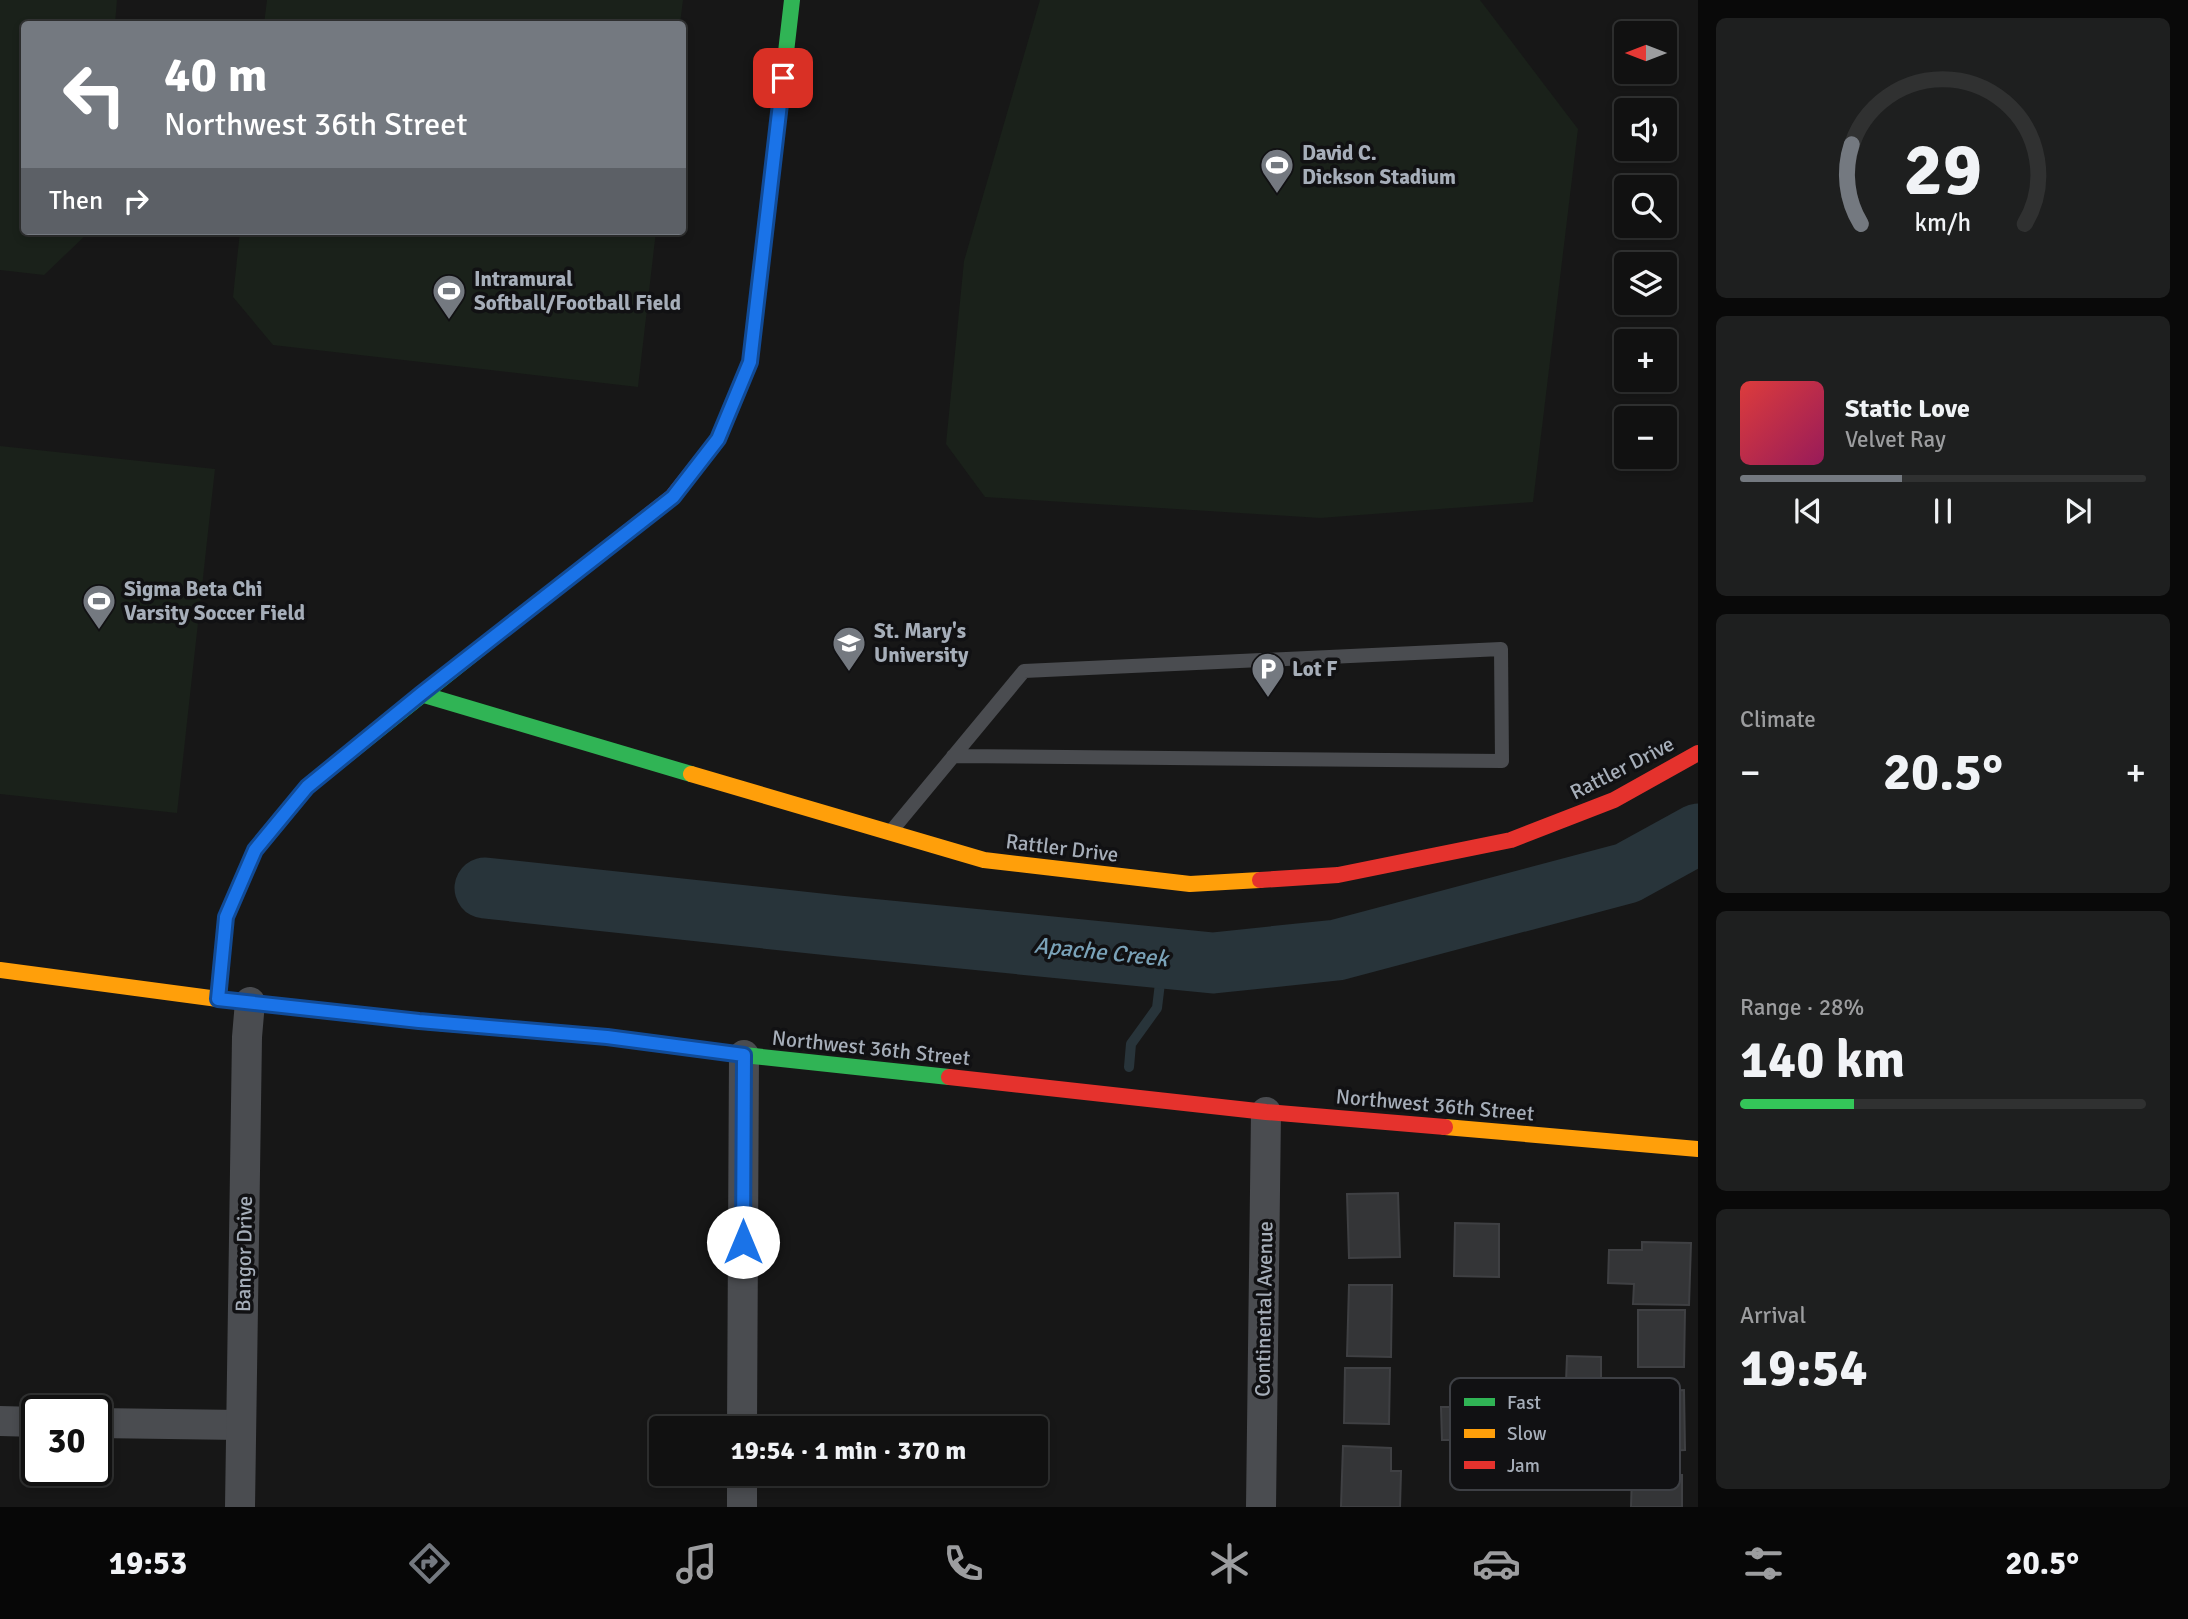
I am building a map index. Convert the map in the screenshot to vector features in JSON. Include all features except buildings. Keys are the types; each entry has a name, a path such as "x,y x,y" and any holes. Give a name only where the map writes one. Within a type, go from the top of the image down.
{"street":[{"path":"218,999 226,917 255,850 307,787 673,497 718,439 750,362 792,0"},
{"name":"Rattler Drive","path":"421,694 984,860 1190,884 1338,875 1511,840 1614,800 1698,753"},
{"name":"Northwest 36th Street","path":"0,970 218,999 419,1021 607,1037 744,1055 1266,1112 1698,1149"},
{"name":"Bangor Drive","path":"240,1507 247,1037 250,1002"},
{"path":"742,1416 744,1055"},
{"name":"Continental Avenue","path":"1261,1507 1266,1112"},
{"path":"0,1421 21,1422"},
{"path":"112,1423 241,1425"},
{"path":"742,1486 742,1507"}],"lane":[{"path":"890,832 953,756 1024,671 1501,649 1502,761 953,756"}],"shaded area":[{"path":"0,0 117,0 115,21 21,21 21,235 86,235 44,275 0,270"},
{"path":"267,0 683,0 680,21 264,21"},
{"name":"David C. Dickson Stadium","path":"1040,0 1480,0 1578,129 1533,502 1320,518 985,497 946,444 964,261"},
{"name":"Intramural Softball/Football Field","path":"240,235 656,235 638,387 273,345 233,297"},
{"name":"Sigma Beta Chi Varsity Soccer Field","path":"0,446 215,469 177,813 0,794"}],"waterway":[{"name":"Apache Creek","path":"485,888 1213,963 1337,950 1627,873 1698,834"},
{"path":"1129,1067 1131,1044 1157,1008 1163,958"}],"traffic: fast":[{"path":"767,217 792,0"},
{"path":"218,999 226,917 255,850 307,787 507,627"},
{"path":"421,694 691,774"},
{"path":"427,1022 607,1037 949,1077"}],"traffic: slow":[{"path":"691,774 984,860 1190,884 1260,880"},
{"path":"0,970 218,999 427,1022"},
{"path":"1445,1127 1698,1149"}],"traffic: jam":[{"path":"507,627 672,497 718,439 750,362 767,217"},
{"path":"1260,880 1338,875 1511,840 1614,800 1698,753"},
{"path":"949,1077 1266,1112 1445,1127"}],"place":[{"name":"David C. Dickson Stadium","path":"1277,195"},
{"name":"Intramural Softball/Football Field","path":"449,321"},
{"name":"Sigma Beta Chi Varsity Soccer Field","path":"99,631"},
{"name":"St. Mary's University","path":"849,673"},
{"name":"Lot F","path":"1268,699"}],"route":[{"path":"743,1242 744,1055 607,1037 419,1021 218,999 226,917 255,850 307,787 673,497 718,439 750,362 783,78"}]}
